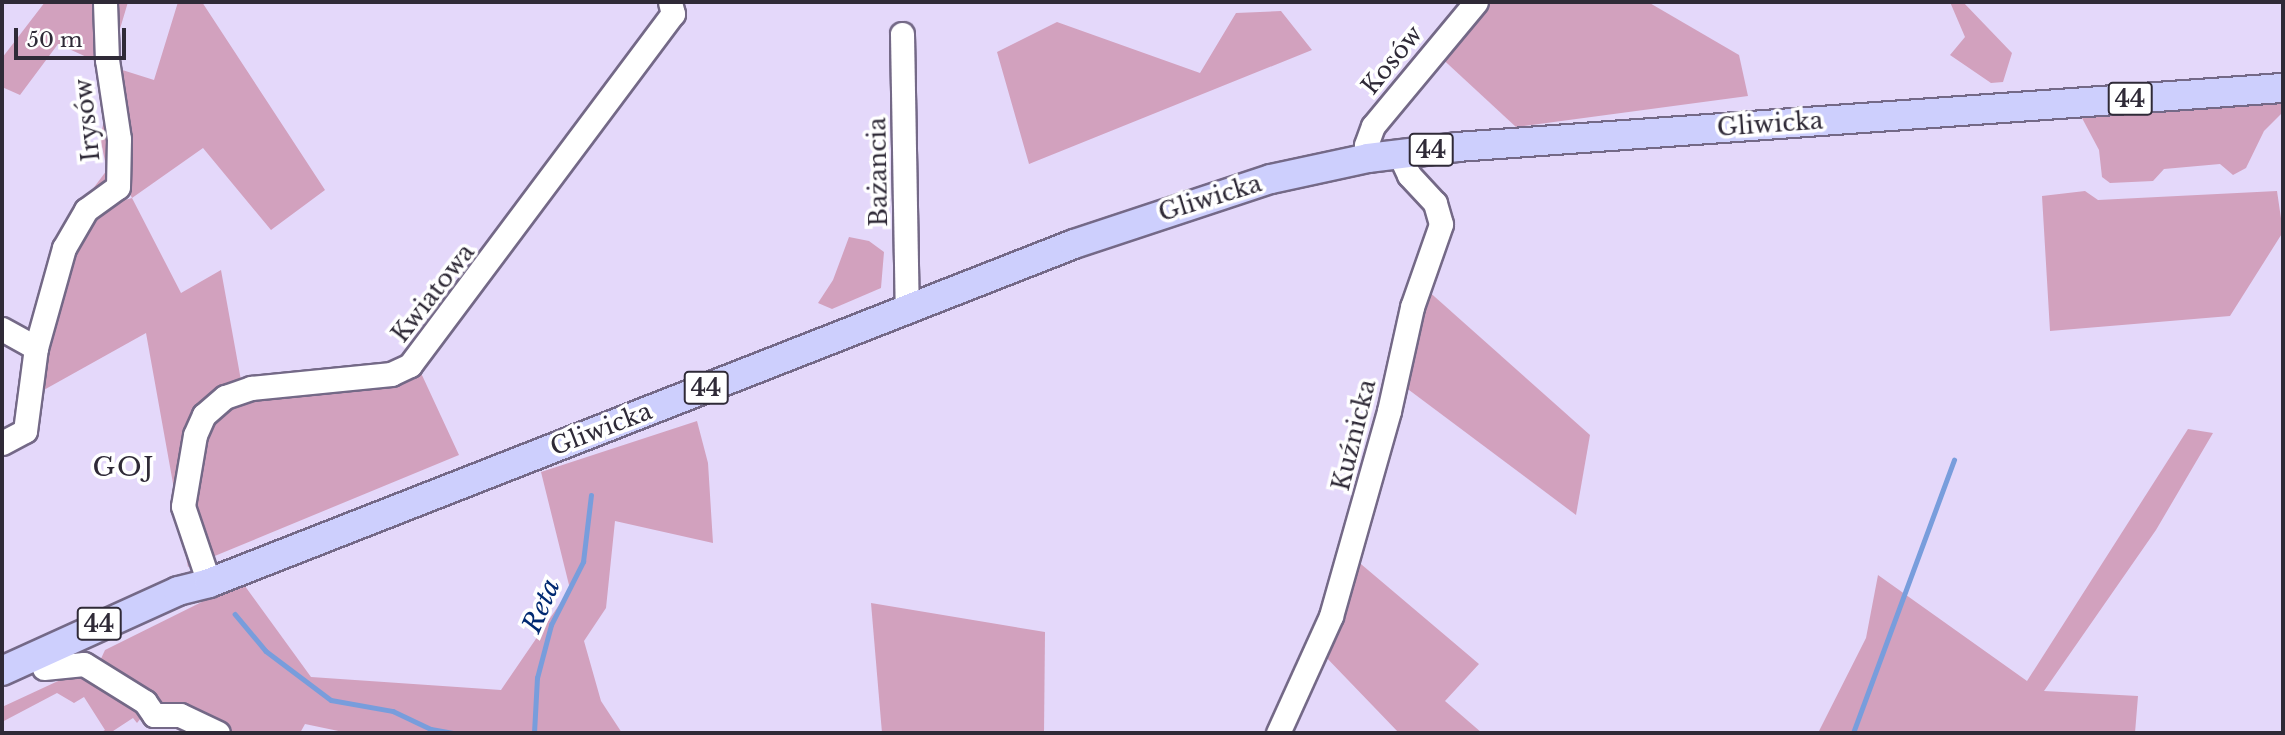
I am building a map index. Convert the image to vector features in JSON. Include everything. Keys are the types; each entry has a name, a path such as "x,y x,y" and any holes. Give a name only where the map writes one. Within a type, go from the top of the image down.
{"main road":[{"name":"Gliwicka","path":"2,671 155,600 204,585 907,309 1177,207 1271,179 1399,154 2283,88"},
{"name":"Gliwicka","path":"2,692 44,668 166,611 204,585"}],"street":[{"name":"Irysów","path":"2,443 25,431 36,348 64,248 86,210 118,187 119,139 107,60 105,2"},
{"name":"Kwiatowa","path":"204,585 183,506 195,435 204,415 225,397 251,388 391,374 410,365 673,15 670,2"},
{"name":"Kosów","path":"1368,158 1366,145 1373,126 1476,2"},
{"name":"Bażancia","path":"902,34 907,309"},
{"name":"Kuźnicka","path":"1278,733 1331,617 1389,411 1412,307 1441,223 1435,203 1409,175 1399,154"},
{"path":"2,329 36,348"},
{"name":"Gliwicka","path":"44,668 71,662 92,667 145,702 154,715 180,715 218,733"}],"shaded area":[{"path":"45,2 128,2 114,49 102,64 58,44 20,95 2,87 2,58"},
{"path":"178,2 202,2 325,190 271,230 203,148 132,198 124,182 89,194 107,170 100,138 116,68 154,80"},
{"path":"1477,2 1648,2 1739,55 1748,96 1516,127 1436,53"},
{"path":"1950,2 1963,2 2012,53 2003,82 1991,83 1950,55 1965,37"},
{"path":"1281,11 1312,50 1029,164 997,52 1057,22 1200,73 1236,13"},
{"path":"2283,100 2283,112 2264,131 2246,168 2233,175 2220,164 2164,169 2153,181 2110,183 2102,177 2099,150 2082,118"},
{"path":"2085,191 2098,200 2277,191 2283,232 2230,316 2050,331 2042,196"},
{"path":"132,198 181,293 221,270 244,397 421,373 459,455 188,567 146,333 42,391 41,360 80,227 107,205"},
{"path":"849,237 869,241 884,252 881,288 832,309 818,303 833,280"},
{"path":"1426,289 1590,435 1576,515 1401,384"},
{"path":"697,421 708,463 713,543 615,521 606,608 584,641 601,701 622,733 348,733 305,724 300,733 225,733 164,708 99,663 105,650 242,582 311,677 501,690 570,589 541,472"},
{"path":"2188,429 2213,433 2156,530 2044,691 2138,696 2135,733 1818,733 1866,638 1878,575 2027,681"},
{"path":"1355,559 1479,664 1445,701 1482,733 1399,733 1322,653"},
{"path":"871,603 1045,632 1044,733 882,733"},
{"path":"71,675 85,676 138,710 141,718 137,723 133,718 110,733 100,733 105,730 84,697 74,703 57,693 2,722 2,707"}],"waterway":[{"path":"1853,733 1954,460"},
{"name":"Reta","path":"534,733 537,678 551,625 583,562 591,495"},
{"path":"235,614 266,651 331,700 393,711 431,729 453,733"}],"district":[{"name":"GOJ","path":"124,468"}]}
